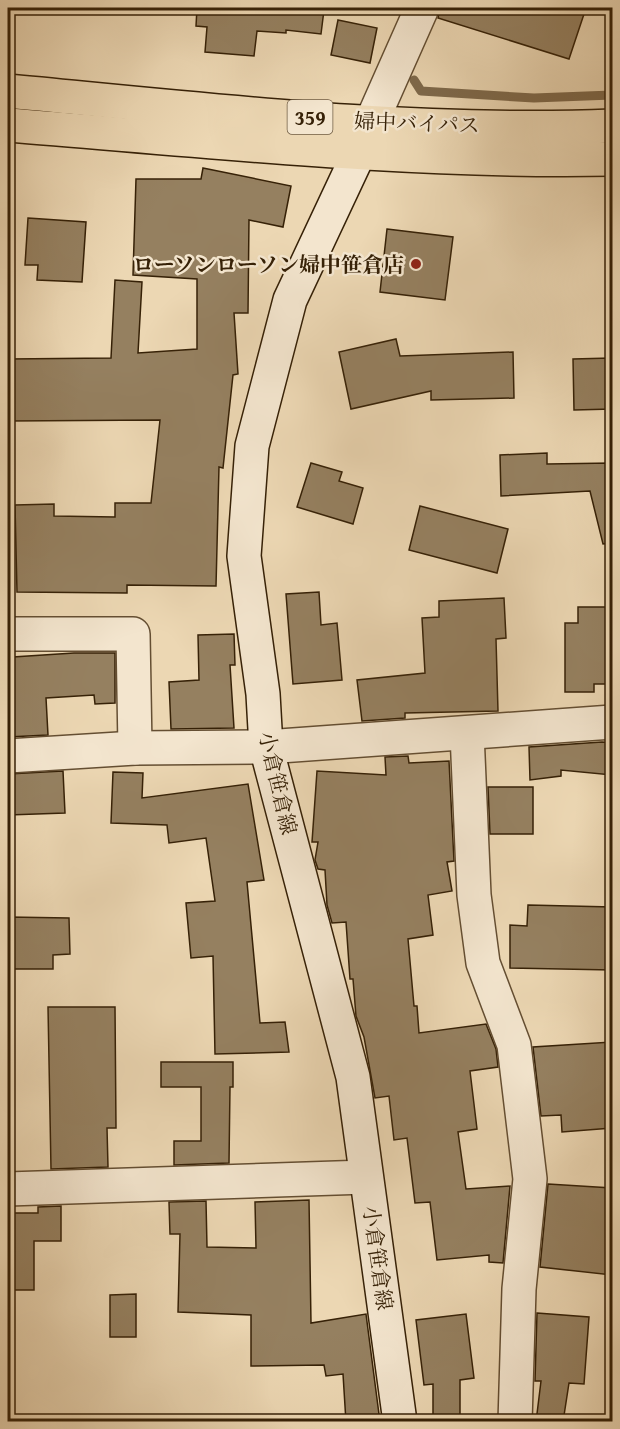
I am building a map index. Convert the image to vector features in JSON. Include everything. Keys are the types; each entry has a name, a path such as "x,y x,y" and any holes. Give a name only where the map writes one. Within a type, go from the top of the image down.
{"highway":[{"name":"婦中バイパス","path":"8,91 371,123 550,128 612,126"},
{"name":"婦中バイパス","path":"8,125 359,153 546,161 612,159"}],"street":[{"name":"小倉笹倉線","path":"400,1422 353,1077 266,747 263,694 244,556 252,446 290,300 359,153 422,8"},
{"path":"8,633 133,634 135,748"},
{"path":"8,756 135,748 266,747 612,722"},
{"path":"467,733 474,895 483,963 514,1045 530,1179 519,1289 515,1422"},
{"path":"8,1189 366,1178"}],"building":[{"path":"197,8 324,10 321,34 286,30 286,33 257,31 254,56 205,52 207,27 196,26"},
{"path":"440,8 586,8 569,59 438,18"},
{"path":"338,20 377,28 370,63 331,55"},
{"path":"203,168 291,186 283,227 249,220 248,313 234,313 238,374 233,375 223,468 219,467 216,586 127,585 127,593 17,592 15,505 54,504 54,516 115,517 115,503 151,503 160,420 8,421 8,359 111,358 115,280 142,282 138,353 197,349 197,279 133,275 136,179 201,179"},
{"path":"28,218 86,222 82,282 37,280 38,265 25,265"},
{"name":"ローソンローソン婦中笹倉店","path":"387,229 453,237 445,300 380,292"},
{"path":"396,339 400,356 513,352 514,398 431,400 431,391 351,409 339,352"},
{"path":"611,358 612,409 574,410 573,359"},
{"path":"547,453 547,464 612,463 612,543 603,544 590,491 501,496 500,455"},
{"path":"311,463 342,472 339,481 363,488 353,524 297,507"},
{"path":"420,506 508,529 497,573 409,550"},
{"path":"319,592 321,625 337,623 342,680 293,684 286,594"},
{"path":"504,598 506,638 496,639 498,711 405,713 405,718 362,721 357,680 425,673 422,618 439,617 439,601"},
{"path":"578,607 611,607 612,684 594,684 594,692 565,692 565,623 578,623"},
{"path":"234,634 235,665 230,665 234,728 171,729 169,682 199,680 198,635"},
{"path":"115,653 115,703 95,704 94,695 46,698 48,735 8,737 8,680 14,680 13,657"},
{"path":"612,743 612,775 561,770 561,776 530,780 529,747"},
{"path":"408,756 409,763 449,761 454,861 447,862 452,891 428,895 433,935 408,939 414,1006 417,1006 419,1033 486,1024 496,1049 498,1067 470,1071 477,1129 458,1132 466,1189 510,1186 503,1263 489,1262 489,1255 437,1260 430,1202 415,1203 407,1138 394,1140 389,1096 375,1098 364,1037 356,1016 353,979 350,979 346,922 332,923 327,905 325,870 318,869 315,860 318,842 312,842 317,771 386,775 385,757"},
{"path":"63,771 65,813 8,815 8,774"},
{"path":"113,772 143,773 142,798 248,784 264,880 247,882 260,1023 285,1022 289,1052 215,1054 213,956 191,958 186,903 215,901 206,838 169,843 167,825 111,823"},
{"path":"488,787 533,787 533,834 490,834"},
{"path":"528,905 612,907 612,970 510,968 510,925 527,926"},
{"path":"8,917 69,918 70,954 53,955 53,969 8,969"},
{"path":"48,1007 115,1007 116,1128 107,1128 108,1167 51,1169"},
{"path":"612,1042 612,1128 562,1132 561,1115 541,1116 533,1047"},
{"path":"161,1062 233,1062 233,1087 230,1087 229,1163 174,1165 174,1141 201,1141 201,1087 161,1087"},
{"path":"548,1184 612,1188 612,1275 540,1267"},
{"path":"309,1200 311,1323 366,1314 380,1422 346,1422 343,1374 326,1376 324,1365 251,1366 251,1315 178,1312 180,1234 170,1234 169,1202 206,1201 207,1247 256,1248 255,1202"},
{"path":"61,1206 61,1241 34,1241 34,1290 8,1290 8,1213 38,1213 38,1207"},
{"path":"136,1294 136,1337 110,1337 110,1295"},
{"path":"537,1313 589,1317 584,1384 569,1383 563,1422 536,1422 541,1381 535,1381"},
{"path":"466,1314 474,1378 460,1380 460,1422 433,1422 433,1384 424,1385 416,1320"}],"waterway":[{"path":"414,80 421,91 534,98 612,95"}],"place":[{"name":"ローソンローソン婦中笹倉店","path":"416,264"}]}
